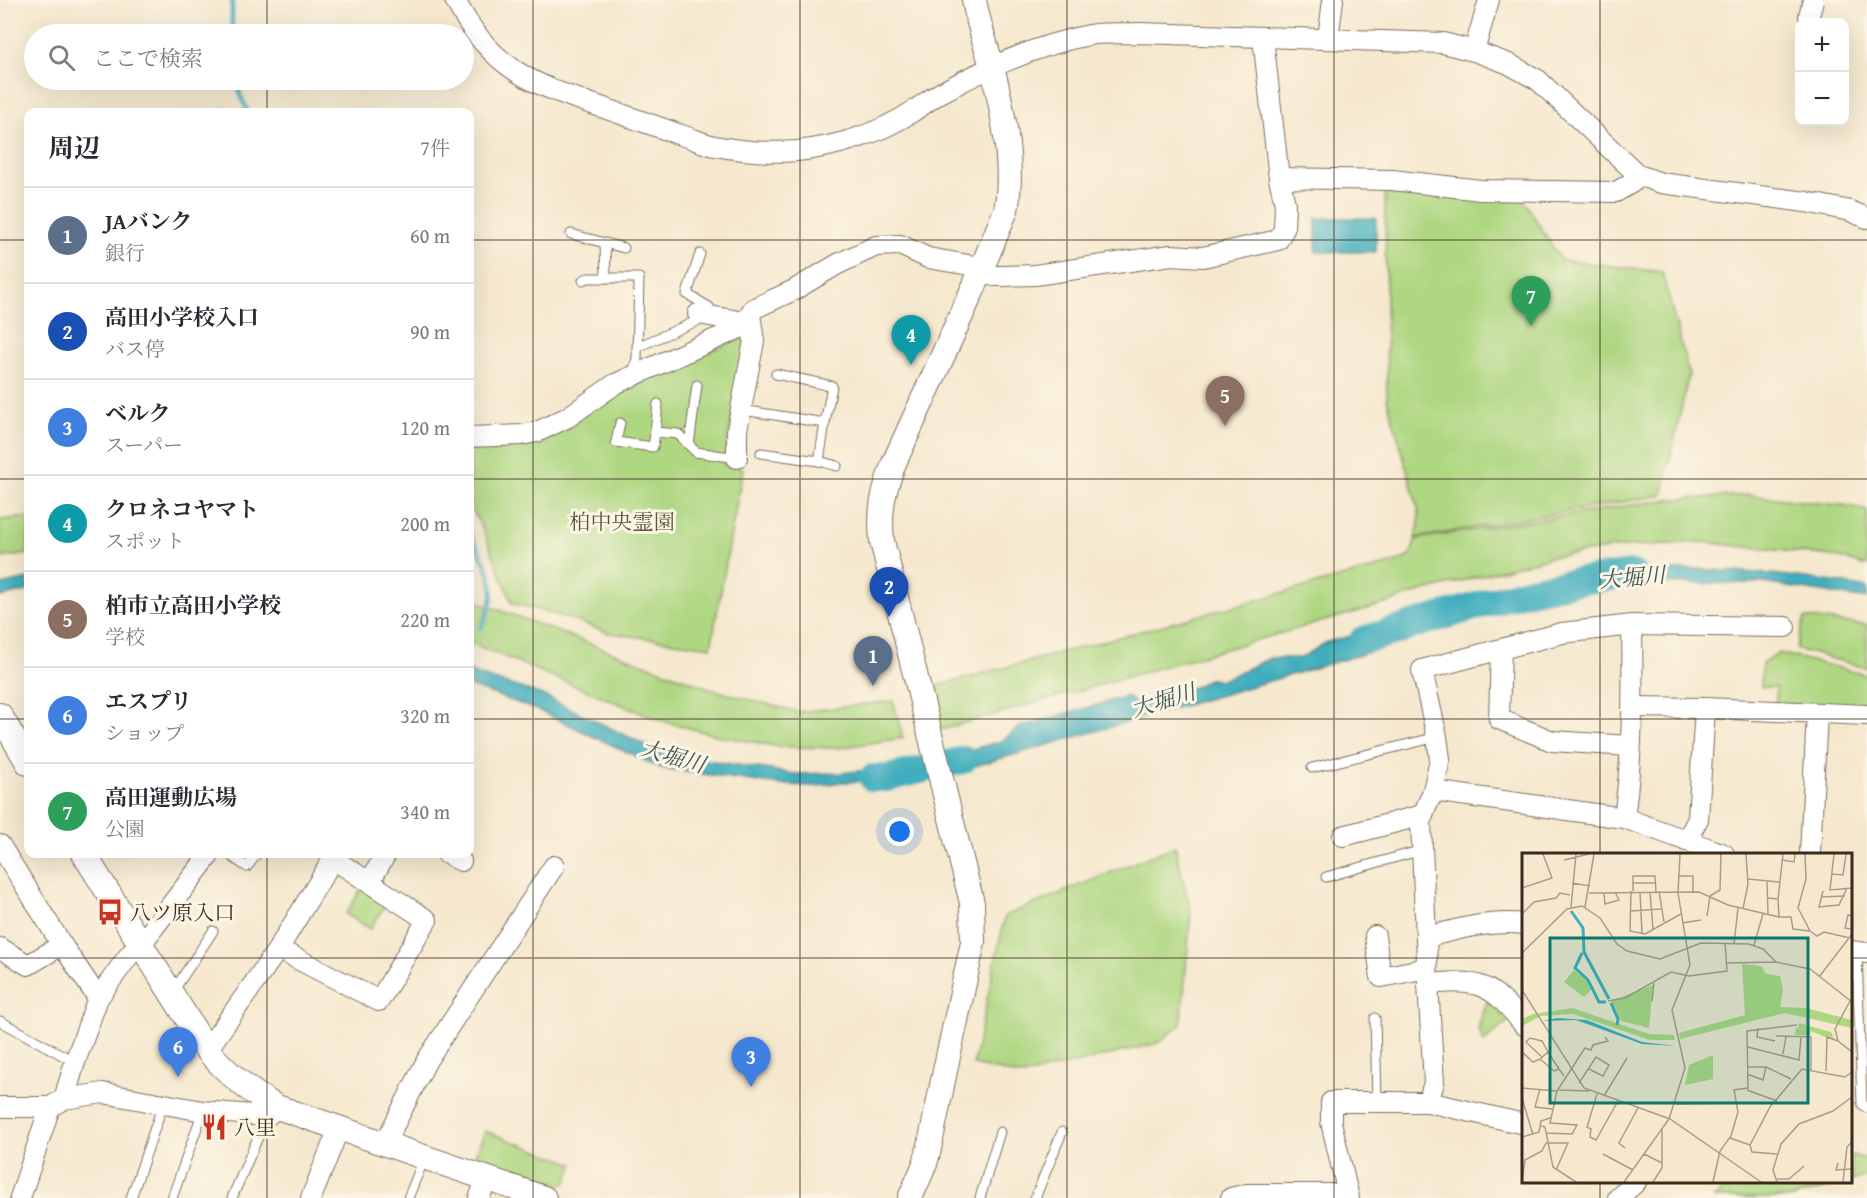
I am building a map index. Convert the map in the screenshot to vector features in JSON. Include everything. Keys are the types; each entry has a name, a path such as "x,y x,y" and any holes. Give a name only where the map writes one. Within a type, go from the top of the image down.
{"street":[{"path":"455,0 469,24"},
{"path":"910,1198 929,1149 973,942 972,903 882,541 880,518 884,492 894,463 982,269 1006,210 1008,158 992,67 974,0"},
{"path":"1328,39 1333,0"},
{"path":"1474,51 1490,0"},
{"path":"474,30 494,55 511,69 552,91 715,146 770,152 820,148 854,139 911,113 939,93 992,67 1051,45 1091,34 1139,33 1443,43 1509,64 1538,80 1638,175 1661,183 1824,205 1867,218"},
{"path":"737,458 737,429 754,341 750,314 753,309 876,246 900,245 928,258 969,265 994,276 1035,275 1171,255 1203,257 1278,240 1284,229 1285,204 1279,178 1263,38"},
{"path":"1279,178 1392,180 1481,189 1616,192 1634,182 1638,175"},
{"path":"703,315 751,323"},
{"path":"474,436 521,435 537,432 568,417 615,384 751,323"},
{"path":"1428,1102 1434,1083 1427,975 1422,850 1423,815 1433,791 1440,759 1422,670 1562,633 1632,625 1785,627"},
{"path":"1624,818 1633,707 1632,625"},
{"path":"1501,649 1499,719 1552,741 1630,746"},
{"path":"1633,707 1867,715"},
{"path":"1686,841 1698,819 1705,708"},
{"path":"1810,853 1817,713"},
{"path":"0,715 24,756"},
{"path":"1433,791 1624,818 1719,853"},
{"path":"1343,836 1423,815"},
{"path":"0,845 98,998"},
{"path":"86,858 207,1050 224,1070 272,1111"},
{"path":"20,1198 75,1062 98,998 207,858"},
{"path":"369,883 384,858"},
{"path":"207,1050 278,949 333,859 427,920 380,1001 278,949"},
{"path":"385,1143 427,1060 554,866"},
{"path":"1427,937 1483,924 1522,924"},
{"path":"1375,936 1381,977 1417,970 1427,975 1473,982 1491,991 1508,1005 1522,1022"},
{"path":"0,948 28,965 62,945"},
{"path":"0,1107 57,1103 103,1093 203,1111 272,1111 339,1128 425,1157 483,1188 544,1198"},
{"path":"1231,1198 1246,1194 1348,1196 1331,1122 1331,1102 1428,1102 1522,1124"},
{"path":"311,1198 339,1128"},
{"path":"1618,1198 1635,1183"}],"lane":[{"path":"571,234 624,248"},
{"path":"605,244 606,278"},
{"path":"637,348 697,321 703,315 708,307 687,294 700,254"},
{"path":"583,280 588,278 639,278 635,365"},
{"path":"776,374 832,386 819,460"},
{"path":"690,445 698,385"},
{"path":"620,423 616,442 653,447 658,404"},
{"path":"742,410 825,423"},
{"path":"655,432 678,434 696,452 737,458"},
{"path":"761,453 819,460 837,466"},
{"path":"1312,768 1437,737"},
{"path":"1326,877 1422,850"},
{"path":"234,858 247,867 254,858"},
{"path":"171,995 213,931"},
{"path":"1858,952 1862,1104 1867,1108"},
{"path":"1375,1018 1377,1101"},
{"path":"0,1021 75,1062"},
{"path":"131,1198 163,1104"},
{"path":"172,1198 203,1111"},
{"path":"232,1198 272,1111"},
{"path":"980,1198 1000,1132"},
{"path":"1035,1198 1062,1132"},
{"path":"408,1198 425,1157"}],"green space":[{"path":"1385,188 1523,199 1561,260 1662,272 1689,374 1662,495 1415,538 1419,525 1419,512 1387,399"},
{"name":"柏中央霊園","path":"742,338 747,342 723,464 743,468 711,647 609,633 565,617 512,603 474,513 474,445 542,442 573,423 621,388"},
{"path":"1748,495 1850,506 1867,511 1867,566 1833,556 1701,542 1622,547 1550,557 940,730 929,688 1394,563 1410,556 1416,539 1664,500"},
{"path":"24,517 24,555 0,558 0,520"},
{"path":"474,600 717,691 798,712 893,701 903,738 838,748 782,747 719,736 659,720 474,645"},
{"path":"1805,618 1867,625 1867,668 1796,649"},
{"path":"1779,653 1867,675 1867,706 1776,704 1776,687 1761,687 1762,664"},
{"path":"1175,846 1191,912 1181,1024 1158,1043 1022,1076 973,1065 1005,916"},
{"path":"362,887 387,902 370,929 346,914"},
{"path":"1489,996 1504,1009 1500,1014 1508,1021 1484,1042 1478,1028"},
{"path":"485,1131 574,1164 566,1183 560,1185 475,1155"},
{"path":"1852,1155 1867,1159 1867,1176 1852,1181"},
{"path":"1732,1183 1844,1183 1791,1198 1714,1198"}],"water":[{"path":"1316,218 1376,218 1376,252 1316,252"},
{"path":"1695,569 1824,580 1867,588 1867,599 1762,583 1647,584 1620,586 1486,613 1421,633 1417,619 1496,598 1576,582 1638,572"},
{"path":"24,580 24,592 0,597 0,585"},
{"path":"1399,624 1405,642 947,774 943,757 1002,741 1019,727 1127,696 1136,703 1148,703 1153,693 1169,693 1195,687 1208,679 1222,680 1270,658 1301,658 1327,642"},
{"path":"474,673 540,694 662,753 795,774 841,773 909,765 913,780 842,782 817,786 780,785 661,768 537,710 474,687"}],"waterway":[{"path":"232,0 232,24"},
{"path":"239,90 246,108"},
{"path":"474,542 486,567 492,587 491,603 481,628"},
{"name":"大堀川","path":"1363,640 1530,590 1633,574"},
{"name":"大堀川","path":"873,778 887,778 963,760"}],"place":[{"name":"高田運動広場","path":"1531,326"},
{"name":"クロネコヤマト","path":"911,365"},
{"name":"柏市立高田小学校","path":"1225,426"},
{"name":"高田小学校入口","path":"889,617"},
{"name":"JAバンク","path":"873,686"},
{"name":"八ツ原入口","path":"110,912"},
{"name":"エスプリ","path":"178,1077"},
{"name":"ベルク","path":"751,1087"},
{"name":"八里","path":"214,1127"}]}
